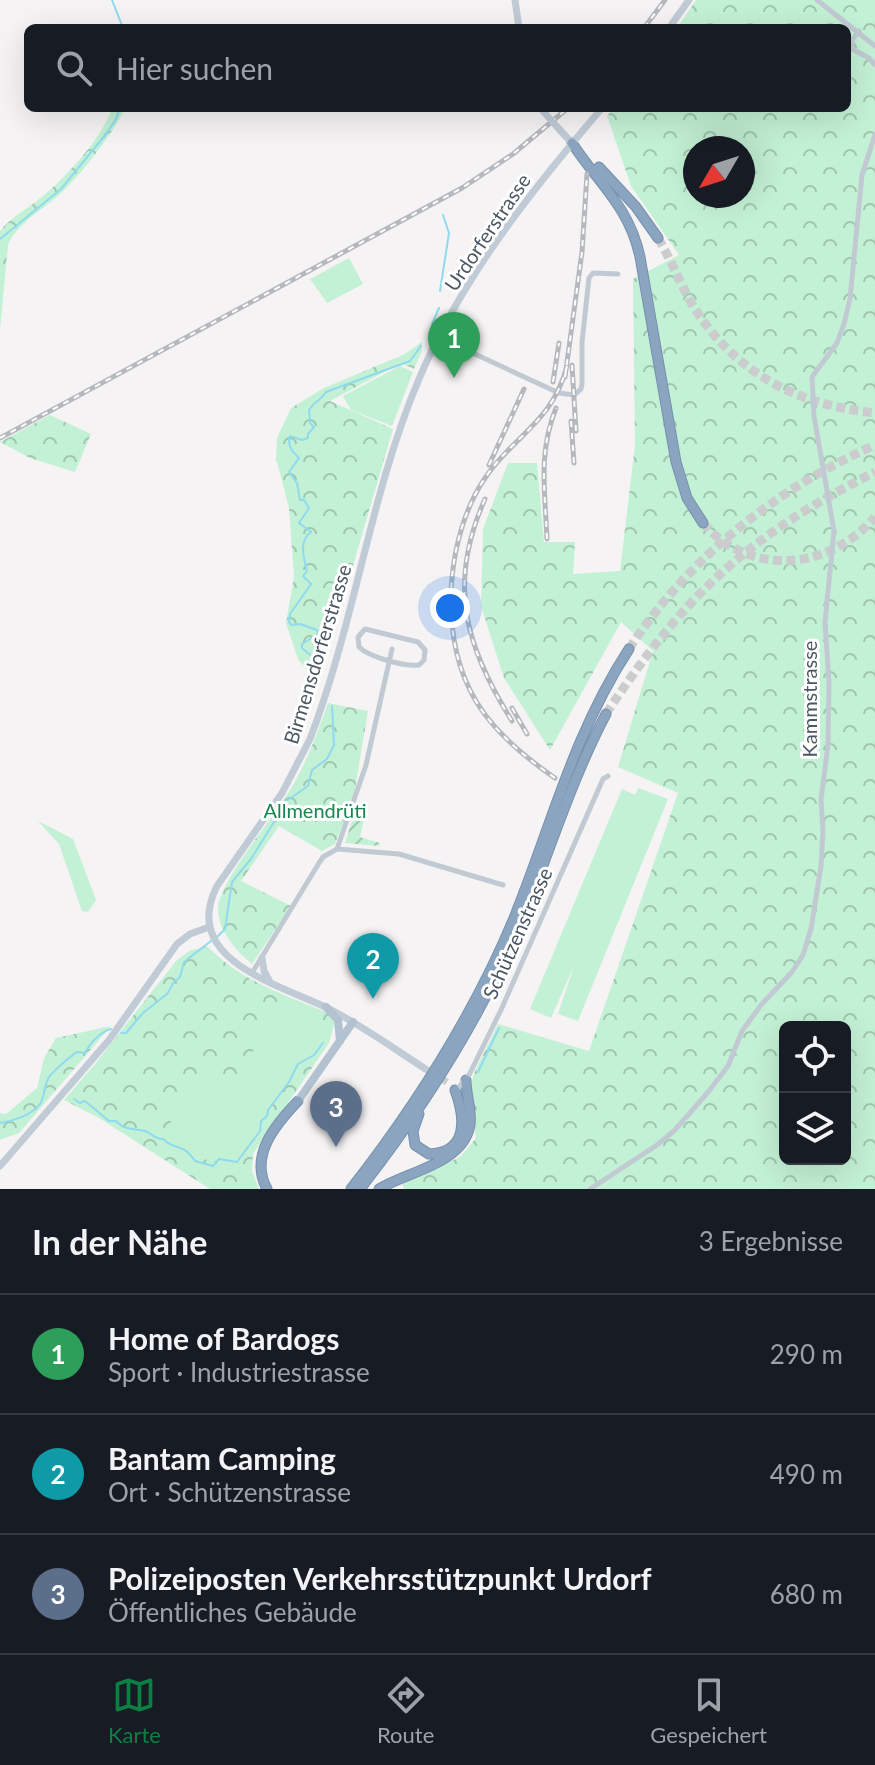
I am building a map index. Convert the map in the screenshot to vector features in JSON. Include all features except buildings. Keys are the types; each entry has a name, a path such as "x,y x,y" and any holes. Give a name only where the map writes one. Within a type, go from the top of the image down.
{"highway":[{"path":"572,143 584,151 636,207 658,238"},
{"path":"572,143 612,194 633,232 676,462 687,498 703,523"},
{"path":"348,1189 377,1155 439,1061 489,973 514,916 575,749 597,702 629,649"},
{"path":"360,1189 426,1096 485,997 533,892 574,780 606,714"},
{"path":"379,1189 454,1151 467,1135 470,1113 466,1080"},
{"path":"426,1096 412,1136 419,1150 435,1154 452,1145 461,1133 463,1111 455,1090"},
{"path":"455,1090 462,1096 470,1113"},
{"path":"269,1189 263,1173 264,1153 298,1101"}],"main road":[{"path":"515,0 518,24"},
{"path":"672,24 689,0"},
{"path":"544,112 572,143"},
{"name":"Urdorferstrasse","path":"400,432 438,337 495,243 527,197 599,112"},
{"name":"Birmensdorferstrasse","path":"210,930 210,903 217,886 282,793 313,730 400,432"},
{"path":"0,1166 114,1034 177,944 190,934 210,930 218,944 239,966 271,984 326,1007 424,1068"},
{"path":"262,958 271,984"},
{"path":"326,1007 338,1020 340,1042"},
{"path":"298,1101 353,1022"},
{"path":"447,1082 455,1090"}],"street":[{"path":"817,0 850,24"},
{"path":"851,25 875,46"},
{"path":"859,31 852,40 852,49 875,65"},
{"name":"Kammstrasse","path":"590,1189 657,1145 674,1131 709,1091 728,1066 742,1031 803,955 811,929 821,866 821,800 828,745 829,682 825,622 834,531 814,416 812,377 837,343 844,324 850,299 862,175 875,135"},
{"path":"438,337 562,394 574,395 581,389 582,342 590,276 593,273 618,274"},
{"path":"365,629 418,642 426,655 423,663 415,666 395,660 389,662 359,647 358,637 365,629"},
{"path":"337,849 366,765 392,649"},
{"name":"Schützenstrasse","path":"455,1090 466,1080 501,1010 603,779 608,776"},
{"path":"252,974 323,857 337,849 399,854 503,885"}],"green space":[{"path":"696,0 875,0 875,1189 404,1189 402,1184 460,1157 476,1138 470,1089 474,1073 498,1024 589,1051 678,793 618,767 653,651 621,622 550,750 504,678 481,606 483,529 508,463 537,463 544,542 575,542 573,574 620,571 635,445 633,279 679,255 631,186 607,116 610,112 851,112 851,24 680,24"},
{"path":"110,112 123,112 96,153 69,186 12,237 8,245 0,330 0,231 63,178"},
{"path":"349,258 363,284 327,303 310,279"},
{"path":"422,342 422,351 414,369 401,363 330,401 393,429 318,685 298,659 286,623 294,577 289,508 276,458 277,438 291,408 324,388 405,354"},
{"path":"400,366 413,372 392,426 351,410 343,396"},
{"path":"50,415 91,434 75,472 30,458 0,442"},
{"name":"Allmendrüti","path":"328,703 368,711 354,795 335,844 322,851 279,826 241,881 291,906 252,964 224,932 218,908 221,897 237,867 294,782 311,749"},
{"path":"638,788 668,799 578,1021 558,1014 574,966 551,1018 530,1009 622,789 635,795"},
{"path":"357,804 367,806 360,837 380,843 379,846 345,843"},
{"path":"38,821 73,839 96,900 88,912 82,911 59,844"},
{"path":"207,946 248,978 328,1013 335,1021 329,1043 253,1154 252,1171 259,1189 210,1189 99,1118 64,1100 176,961 189,951"},
{"path":"273,1008 311,1018 325,1029 313,1054 296,1064 287,1083 262,1117 256,1136 238,1157 211,1162 166,1141 164,1135 197,1073 204,1071 229,1082 237,1076 254,1050 267,1010"},
{"path":"111,1026 19,1133 0,1140 0,1113 6,1114 37,1088 44,1058 56,1038"}],"waterway":[{"path":"112,0 121,24"},
{"path":"0,239 61,189 106,134 119,112"},
{"path":"440,291 449,233 443,215"},
{"path":"432,324 439,308"},
{"path":"318,677 315,659 302,648 302,644 318,634 317,630 289,622 290,614 311,584 303,576 307,571 303,545 311,532 299,523 309,508 304,500 300,500 297,483 289,472 299,458 291,448 290,436 302,440 308,438 314,427 310,423 309,410 326,392 410,361 421,346"},
{"path":"280,812 285,802 308,786 312,770 327,759 334,745 332,706"},
{"path":"217,937 225,929 232,882 274,822"},
{"path":"121,1033 126,1033 143,1013 167,994 180,977 184,962 211,941"},
{"path":"478,1072 499,1028"},
{"path":"0,1123 22,1117 37,1108 53,1072 76,1052 85,1053 96,1038 111,1029"},
{"path":"74,1099 80,1103 85,1101 109,1121 163,1139 182,1149 195,1161 213,1166 219,1159 237,1162 260,1131 261,1121 298,1064 314,1055 323,1043"}],"tunnel":[{"path":"658,238 692,304 727,349 748,367 794,393 846,409 875,413"},
{"path":"629,649 678,585 737,529 803,483 875,445"},
{"path":"606,714 663,635 722,572 791,520 875,472"},
{"path":"703,523 722,541 744,553 766,559 790,560 813,557 835,548 856,535 875,517"},
{"path":"424,1068 447,1082"}],"railway":[{"path":"647,24 665,0"},
{"path":"0,438 462,188 513,154 563,112"},
{"path":"565,377 582,252 587,174"},
{"path":"553,382 559,343"},
{"path":"572,365 576,431"},
{"path":"555,778 507,739 477,703 460,666 451,611 455,554 472,501 485,478 552,401 567,366"},
{"path":"489,465 524,389"},
{"path":"547,539 545,457 556,408"},
{"path":"571,421 574,463"},
{"path":"485,499 473,530 467,559 464,587 467,614 483,667 512,721"},
{"path":"512,708 527,734"}],"place":[{"name":"Home of Bardogs","path":"454,378"},
{"name":"Bantam Camping","path":"373,999"},
{"name":"Polizeiposten Verkehrsstützpunkt Urdorf","path":"336,1147"}]}
